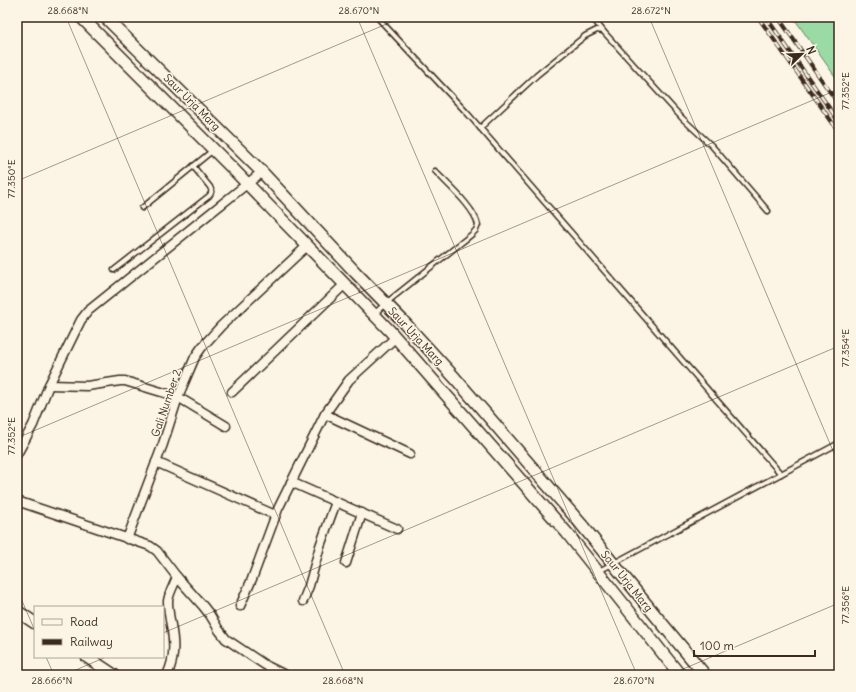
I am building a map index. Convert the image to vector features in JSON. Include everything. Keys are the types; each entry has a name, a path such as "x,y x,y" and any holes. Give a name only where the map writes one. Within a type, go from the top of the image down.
{"street":[{"name":"Saur Urja Marg","path":"81,17 248,183 396,337 567,533 681,675"},
{"name":"Saur Urja Marg","path":"105,17 262,172 455,378 581,524 705,675"},
{"path":"17,454 33,425 49,385 81,320 88,312 262,172"},
{"name":"Gali Number 2","path":"127,538 163,444 178,396 195,357 202,346 221,326 308,245"},
{"path":"232,392 345,284"},
{"path":"240,606 252,579 276,515 325,414 349,380 396,337"},
{"path":"49,385 87,386 125,381 178,396 226,426"},
{"path":"464,415 476,403"},
{"path":"325,414 410,454"},
{"path":"156,462 276,515"},
{"path":"291,482 397,529"},
{"path":"17,501 150,546 157,551 177,577 203,606 226,639 265,665 285,675"},
{"path":"303,600 309,586 320,546 336,502"},
{"path":"346,563 362,513"},
{"path":"167,675 174,650 168,601 177,577"},
{"path":"17,611 34,622"},
{"path":"88,658 114,675"},
{"path":"681,675 695,663"}],"lane":[{"path":"377,17 480,128 781,474"},
{"path":"592,17 682,118 712,146 768,211"},
{"path":"480,128 537,75 584,36 597,30 603,31"},
{"path":"142,208 214,149"},
{"path":"114,270 209,196 212,190 193,166"},
{"path":"374,314 476,230 478,225 475,214 435,171"},
{"path":"598,572 839,443"}],"green space":[{"path":"793,17 839,17 839,82"}],"railway":[{"path":"758,17 839,132"},
{"path":"766,17 839,122"},
{"path":"778,17 839,105"}]}
